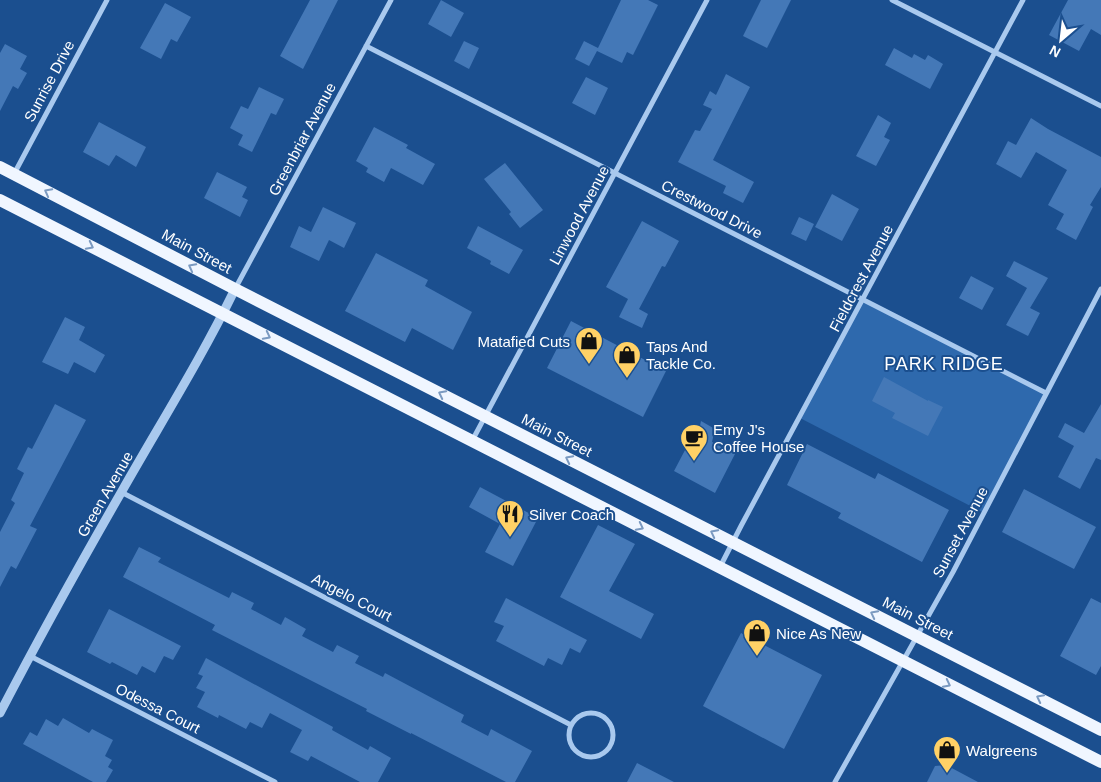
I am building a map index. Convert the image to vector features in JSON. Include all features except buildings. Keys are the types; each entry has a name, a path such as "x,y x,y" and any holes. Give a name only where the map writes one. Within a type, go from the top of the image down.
{"main road":[{"name":"Main Street","path":"0,167 235,290 1101,730"},
{"path":"0,200 1101,762"}],"street":[{"name":"Sunrise Drive","path":"14,174 107,0"},
{"name":"Greenbriar Avenue","path":"235,290 391,0"},
{"name":"Linwood Avenue","path":"472,441 616,174 707,0"},
{"path":"892,0 1101,106"},
{"name":"Fieldcrest Avenue","path":"720,568 994,51 1023,0"},
{"name":"Crestwood Drive","path":"366,46 1046,394"},
{"name":"Sunset Avenue","path":"835,782 958,564 1101,289"},
{"name":"Green Avenue","path":"0,713 121,492 187,380 235,290"},
{"name":"Angelo Court","path":"121,492 571,725"},
{"name":"Odessa Court","path":"30,656 275,782"},
{"path":"588,713 602,716 612,727 612,743 603,753 597,756 583,755 577,751 569,739 571,725 575,719 588,713"}],"shaded area":[{"path":"863,300 1046,393 984,513 800,418"}],"place":[{"name":"Matafied Cuts","path":"589,365"},
{"name":"Taps And Tackle Co.","path":"627,379"},
{"name":"Emy J's Coffee House","path":"694,462"},
{"name":"Silver Coach","path":"510,538"},
{"name":"Nice As New","path":"757,657"},
{"name":"Walgreens","path":"947,774"}],"district":[{"name":"PARK RIDGE","path":"944,364"}]}
